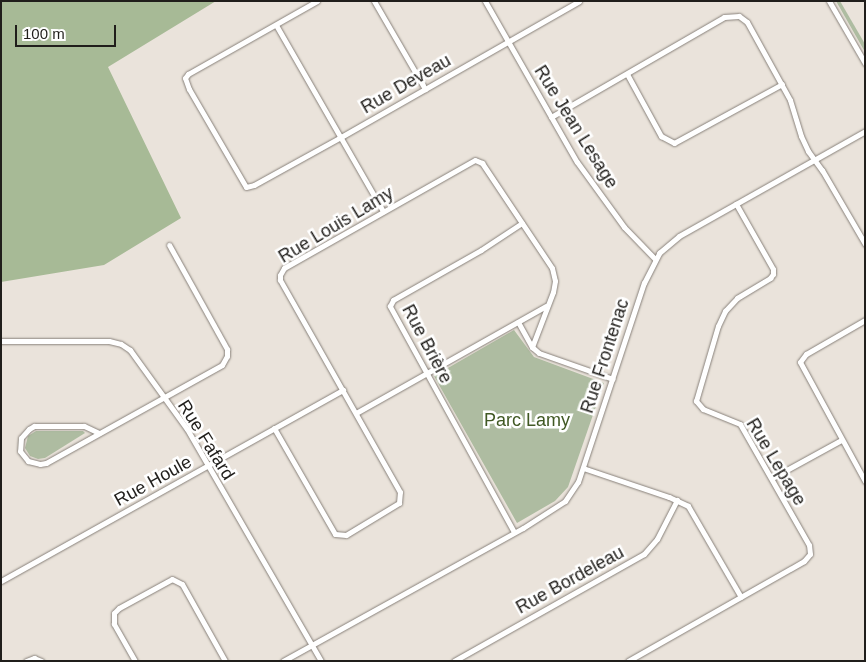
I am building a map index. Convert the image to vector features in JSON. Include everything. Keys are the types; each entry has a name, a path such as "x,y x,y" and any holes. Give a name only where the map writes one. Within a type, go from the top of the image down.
{"street":[{"path":"317,1 276,25 384,211"},
{"path":"374,1 425,89"},
{"name":"Rue Jean Lesage","path":"485,1 551,117 600,194 632,236 655,259"},
{"name":"Rue Deveau","path":"276,25 188,74 185,78 189,89 246,187 254,185 341,137 579,1"},
{"path":"830,1 865,63"},
{"path":"551,117 724,18 734,15 746,22 782,84 794,108 804,142 862,233 865,244"},
{"path":"628,74 661,136 674,143 782,84"},
{"name":"Rue Frontenac","path":"283,661 514,532 565,501 575,488 583,468 646,278 655,259 673,240 865,131"},
{"name":"Rue Louis Lamy","path":"274,428 332,530 338,535 346,535 396,506 401,496 280,280 280,275 284,268 478,160 482,163 552,268 554,288 532,347"},
{"name":"Rue Lepage","path":"628,661 804,562 810,554 809,545 738,422 703,409 696,401 718,326 725,311 737,298 770,278 773,274 773,269 736,204"},
{"name":"Rue Brière","path":"514,532 391,308 392,302 481,250 522,223"},
{"path":"100,433 84,426 34,426 28,429 21,438 20,451 28,461 40,464 100,433 222,365 227,356 227,349 169,244"},
{"path":"356,413 547,305"},
{"path":"865,320 806,354 801,360 801,367 865,481"},
{"path":"518,322 532,347 542,354 613,379"},
{"name":"Rue Fafard","path":"1,341 109,341 121,344 133,354 187,430 321,661"},
{"name":"Rue Houle","path":"1,581 343,390"},
{"path":"772,478 841,440"},
{"path":"583,468 677,500 688,506 694,513 740,598"},
{"name":"Rue Bordeleau","path":"454,661 644,554 658,538 677,500"},
{"path":"135,661 114,624 114,613 119,608 172,579 182,584 225,661"},
{"path":"26,661 34,658 41,661"}],"green space":[{"path":"1,1 216,1 108,67 181,218 104,265 1,282"},
{"path":"836,1 840,1 865,44 865,52"},
{"name":"Parc Lamy","path":"514,330 534,357 604,383 568,487 555,501 517,523 434,376"},
{"path":"36,431 83,431 85,433 45,458 38,459 30,456 25,448 28,436"}]}
